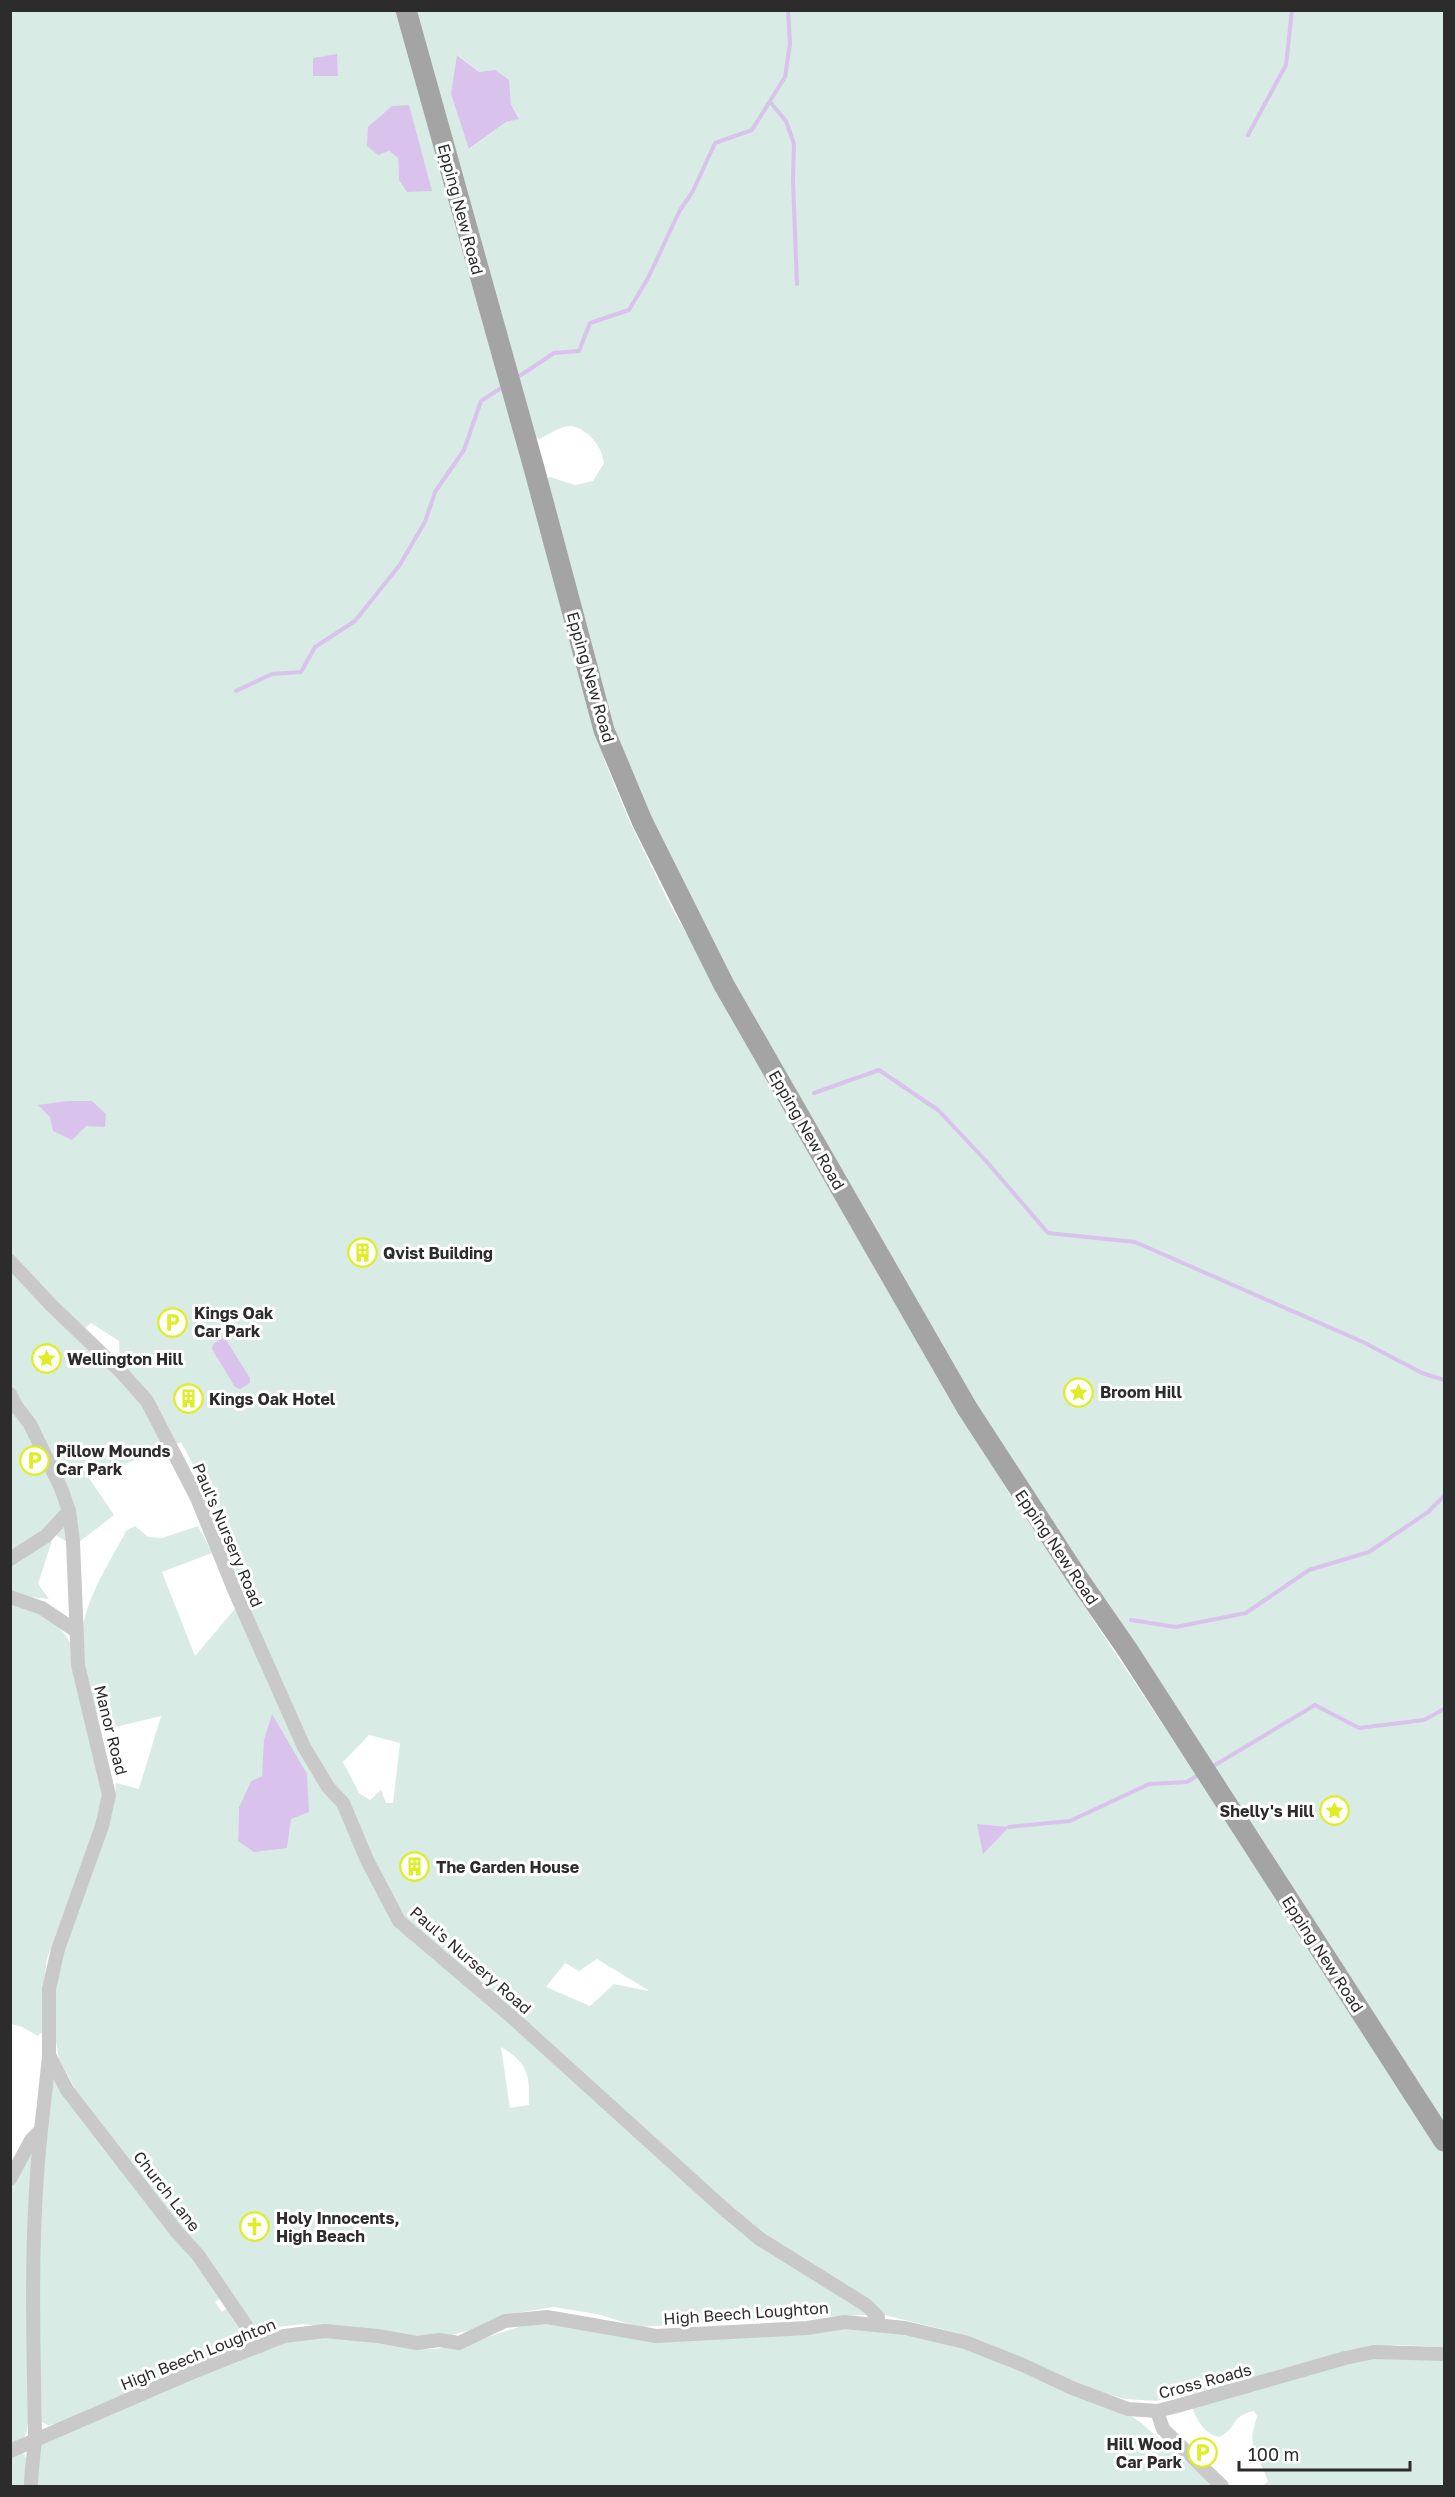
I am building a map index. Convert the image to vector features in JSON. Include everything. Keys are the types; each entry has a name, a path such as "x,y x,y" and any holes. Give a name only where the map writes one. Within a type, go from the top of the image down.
{"main road":[{"name":"Epping New Road","path":"406,10 534,468 604,730 642,821 724,985 968,1408 1444,2141"}],"street":[{"name":"Paul's Nursery Road","path":"10,1261 147,1401 197,1498 303,1747 328,1787 343,1803 367,1860 399,1922 513,2018 751,2231 866,2305 878,2317 877,2324"},
{"name":"Manor Road","path":"10,1394 30,1424 61,1488 69,1511 73,1541 78,1665 109,1795 102,1826 58,1949 49,1989 49,2057 41,2130 31,2140 10,2179"},
{"path":"10,1559 46,1536 69,1511"},
{"path":"10,1597 42,1608 76,1631"},
{"name":"Church Lane","path":"49,2057 67,2090 176,2231 198,2255 260,2346"},
{"path":"31,2487 34,2441 32,2274 35,2180 41,2130"},
{"name":"High Beech Loughton","path":"10,2451 188,2374 284,2336 325,2331 417,2343 439,2340 459,2343 505,2321 547,2317 656,2336 807,2328 845,2322 877,2324"},
{"name":"Cross Roads","path":"877,2324 930,2332 965,2342 1072,2388 1128,2409 1157,2411 1253,2386 1345,2358 1374,2352 1444,2354"},
{"path":"1157,2411 1163,2429 1222,2487"}],"shaded area":[{"path":"11,11 396,11 604,759 627,816 668,901 757,1061 1009,1493 1390,2067 1444,2154 1444,2347 1397,2345 1349,2350 1200,2392 1156,2401 1125,2399 1093,2390 966,2335 880,2314 639,2327 597,2314 553,2307 517,2313 482,2327 440,2338 414,2339 304,2324 260,2329 254,2326 79,2096 59,2059 53,2024 52,1976 115,1794 116,1783 139,1789 161,1716 103,1730 86,1678 82,1657 82,1630 90,1600 126,1531 135,1526 148,1537 162,1538 198,1526 212,1553 162,1572 195,1656 245,1597 210,1496 181,1442 89,1478 114,1515 74,1546 54,1534 38,1584 49,1599 11,1595","holes":["409,105 399,180 398,158 389,151","91,1323 119,1341 120,1362 82,1331","369,1735 400,1743 393,1803 386,1803 381,1790 370,1800 359,1793 343,1762","264,1767 255,1852 238,1841 239,1807 251,1781 262,1776","597,1959 648,1991 614,1984 590,2006 546,1987 565,1963 579,1971","501,2047 517,2059 526,2071 529,2105 510,2108"]},
{"path":"415,11 1444,11 1444,2125 943,1353 687,902 646,816 613,723 544,480 550,477 575,485 593,481 604,463 603,457 593,439 577,428 566,426 539,439 535,437","holes":["458,55 479,72 508,80 511,104 519,118 506,122 470,149"]},
{"path":"337,54 338,76 313,76 313,58"},
{"path":"457,55 479,72 495,70 509,80 511,104 519,119 506,122 469,149 451,94"},
{"path":"409,105 432,191 407,192 399,180 398,158 389,151 378,155 367,146 368,127 392,106"},
{"path":"92,1101 106,1114 105,1127 86,1126 72,1140 53,1131 50,1117 38,1105"},
{"path":"223,1338 250,1378 250,1383 240,1389 235,1387 212,1349 213,1344"},
{"path":"11,1599 52,1622 66,1635 71,1644 103,1791 101,1813 47,1958 43,1991 45,2029 38,2036 11,2024"},
{"path":"272,1714 307,1774 309,1812 291,1819 287,1848 254,1852 238,1841 239,1807 251,1781 262,1776 264,1740"},
{"path":"977,1824 1009,1827 983,1854"},
{"path":"53,2074 223,2296 215,2302 222,2312 230,2306 245,2333 242,2343 237,2347 59,2424 48,2425 42,2422 34,2254"},
{"path":"34,2143 28,2231 28,2424 23,2439 11,2448 11,2186"},
{"path":"544,2321 634,2336 851,2326 927,2337 973,2351 1128,2414 1214,2486 34,2486 41,2443 147,2396 276,2345 316,2337 332,2337 411,2348 443,2348"},
{"path":"1391,2357 1444,2358 1444,2486 1263,2486 1268,2481 1253,2445 1252,2436 1257,2416 1254,2411 1241,2416 1229,2431 1219,2437 1202,2426 1192,2407 1350,2361"},
{"path":"22,2452 27,2459 26,2486 11,2486 11,2454"}],"waterway":[{"path":"515,379 554,353 579,351 590,323 629,310 648,278 680,210 693,191 715,143 752,130 785,77 790,44 788,10"},
{"path":"1248,135 1286,65 1292,10"},
{"path":"771,103 786,121 794,144 797,284"},
{"path":"236,691 272,674 301,672 315,647 355,621 399,566 425,522 435,492 464,450 481,401 504,386"},
{"path":"814,1093 879,1070 938,1110 987,1162 1048,1233 1135,1242 1363,1342 1422,1373 1444,1380"},
{"path":"1131,1620 1176,1627 1246,1613 1309,1570 1369,1552 1428,1512 1444,1496"},
{"path":"1210,1768 1315,1705 1359,1728 1424,1720 1444,1709"},
{"path":"1009,1827 1070,1821 1149,1784 1187,1782 1198,1775"}],"place":[{"name":"Qvist Building","path":"362,1253"},
{"name":"Kings Oak Car Park","path":"173,1322"},
{"name":"Wellington Hill","path":"46,1359"},
{"name":"Broom Hill","path":"1079,1392"},
{"name":"Kings Oak Hotel","path":"188,1399"},
{"name":"Pillow Mounds Car Park","path":"35,1460"},
{"name":"Shelly's Hill","path":"1335,1811"},
{"name":"The Garden House","path":"415,1867"},
{"name":"Holy Innocents, High Beach","path":"255,2227"},
{"name":"Hill Wood Car Park","path":"1203,2453"}]}
